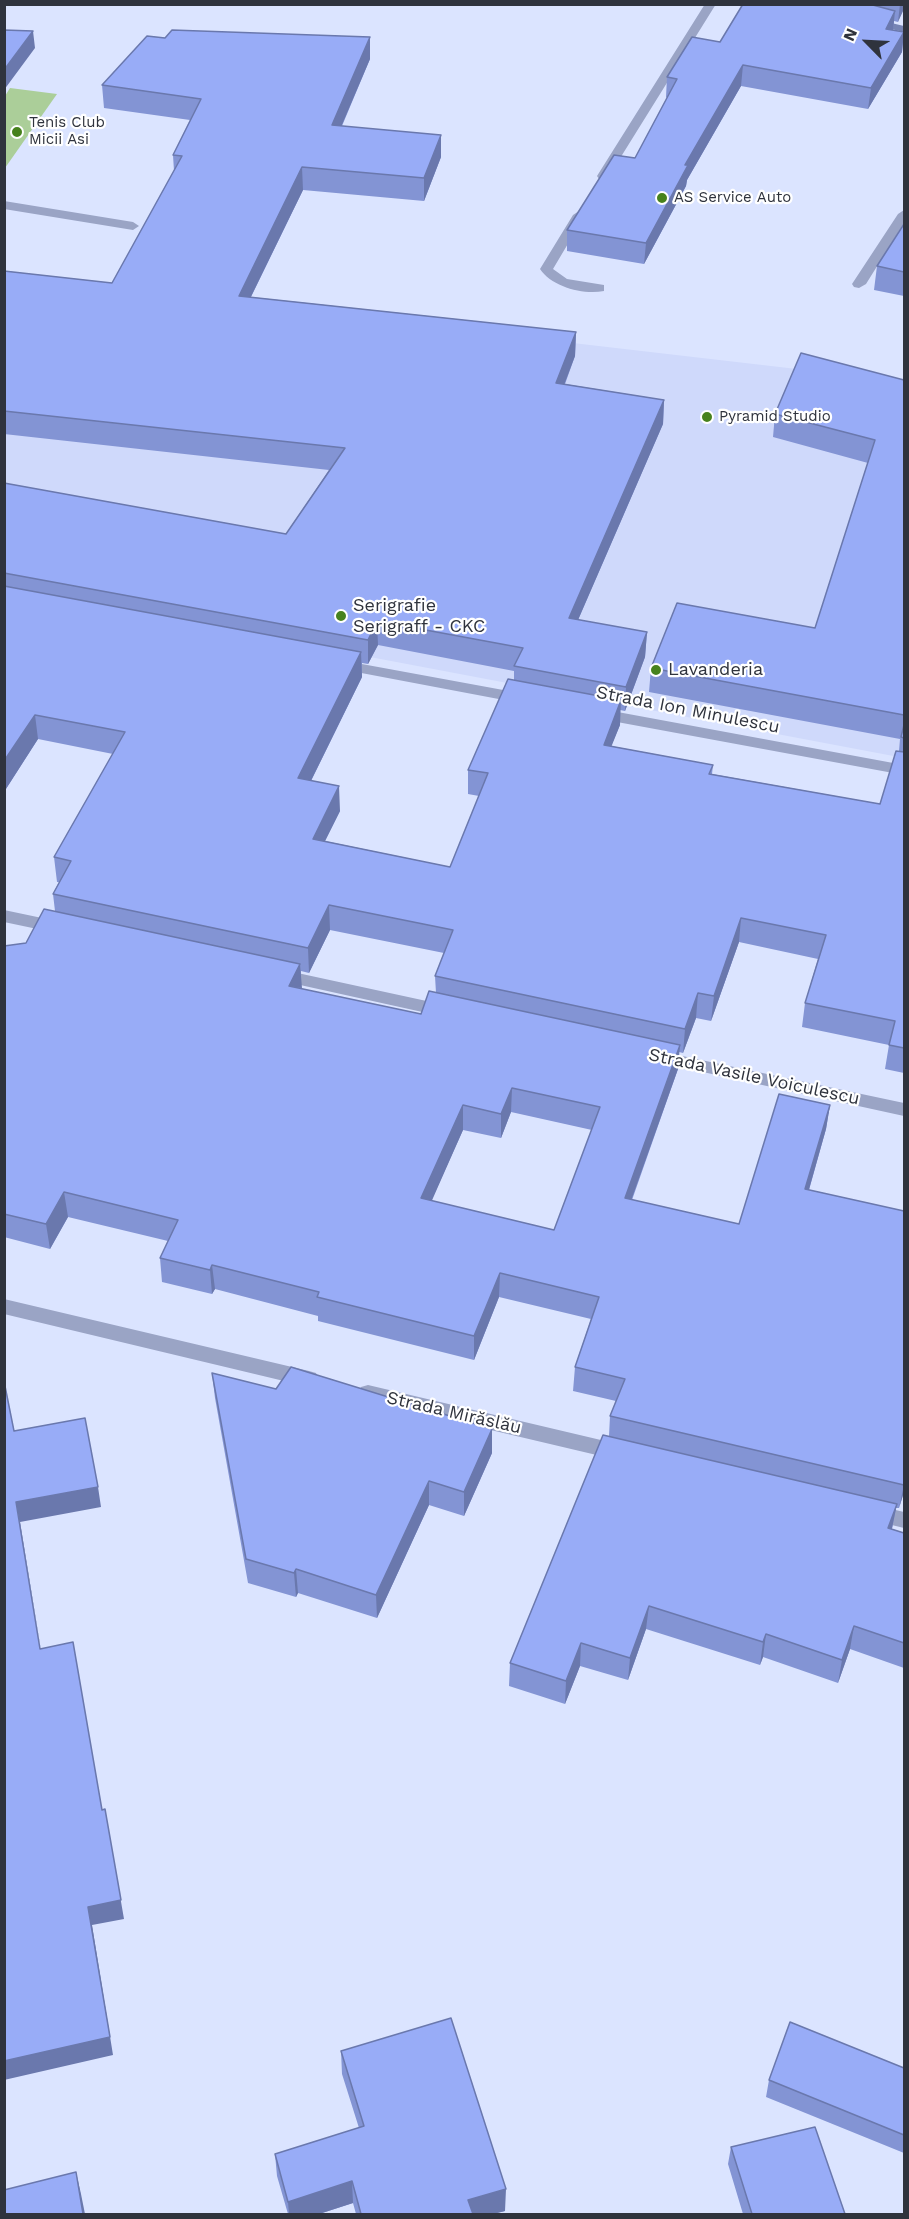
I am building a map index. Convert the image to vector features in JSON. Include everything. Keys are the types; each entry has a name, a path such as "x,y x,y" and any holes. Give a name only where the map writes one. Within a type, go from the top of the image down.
{"street":[{"path":"596,187 711,4"},
{"path":"858,18 904,29"},
{"path":"4,205 133,226"},
{"path":"584,208 546,269 550,276 566,283 599,288"},
{"path":"859,284 904,213"},
{"path":"320,661 542,703"},
{"name":"Strada Ion Minulescu","path":"577,709 904,770"},
{"path":"4,916 75,931"},
{"path":"262,971 460,1014"},
{"name":"Strada Vasile Voiculescu","path":"636,1052 904,1110"},
{"path":"4,1306 328,1383"},
{"name":"Strada Mirăslău","path":"351,1388 639,1457"},
{"path":"847,1506 904,1520"}],"shaded area":[{"path":"4,277 814,371 904,395 904,758 5,588"}],"green space":[{"name":"Tenis Club Micii Asi","path":"10,88 57,94 5,168 5,96"}],"building":[{"path":"743,4 869,4 895,11 886,29 904,32 871,88 743,65 685,165 688,165 646,243 567,230 614,155 635,158 677,79 667,77 692,37 720,42"},
{"path":"4,30 33,31 4,70"},
{"path":"172,30 370,37 332,125 441,135 424,178 302,167 239,296 576,332 556,383 664,400 569,618 647,632 626,687 514,666 523,648 377,621 368,640 4,573 4,483 286,534 345,448 4,411 4,271 112,283 182,156 173,155 201,99 102,85 147,36 165,38"},
{"path":"904,224 904,272 877,266"},
{"path":"801,353 904,380 904,715 651,668 677,603 815,628 875,440 775,414"},
{"path":"4,586 361,652 298,778 339,786 313,839 450,867 488,773 468,770 508,679 621,700 604,745 713,765 709,774 880,804 896,751 904,752 904,1048 889,1045 895,1021 805,1003 826,935 741,918 714,996 698,993 685,1029 435,976 453,930 329,905 308,948 53,894 71,861 54,857 125,732 35,715 4,761"},
{"path":"44,909 300,964 289,986 421,1014 429,991 680,1045 625,1198 739,1224 779,1094 830,1105 805,1189 904,1211 904,1485 610,1416 625,1379 575,1367 599,1297 500,1273 474,1336 317,1297 319,1292 212,1265 210,1270 160,1258 178,1220 64,1192 46,1224 4,1214 4,946 26,943","holes":["512,1088 600,1107 554,1230 421,1198 463,1105 501,1114"]},
{"path":"291,1367 492,1429 464,1492 429,1481 376,1595 296,1569 294,1573 246,1559 212,1373 276,1389"},
{"path":"4,1381 14,1431 85,1418 98,1487 16,1502 40,1649 73,1642 102,1810 105,1809 121,1900 88,1907 110,2037 4,2061"},
{"path":"603,1435 897,1504 888,1528 904,1533 904,1643 854,1626 842,1660 766,1634 763,1642 649,1606 630,1658 581,1643 566,1681 510,1663"},
{"path":"451,2018 506,2189 468,2200 473,2214 361,2214 352,2181 288,2202 275,2154 364,2126 341,2051"},
{"path":"790,2022 904,2068 904,2135 769,2080"},
{"path":"815,2127 845,2214 752,2214 731,2147"},
{"path":"76,2172 83,2214 4,2214 4,2190"}],"place":[{"name":"Tenis Club Micii Asi","path":"17,132"},
{"name":"AS Service Auto","path":"662,198"},
{"name":"Pyramid Studio","path":"707,417"},
{"name":"Serigrafie Serigraff - CKC","path":"341,616"},
{"name":"Lavanderia","path":"656,670"}]}
